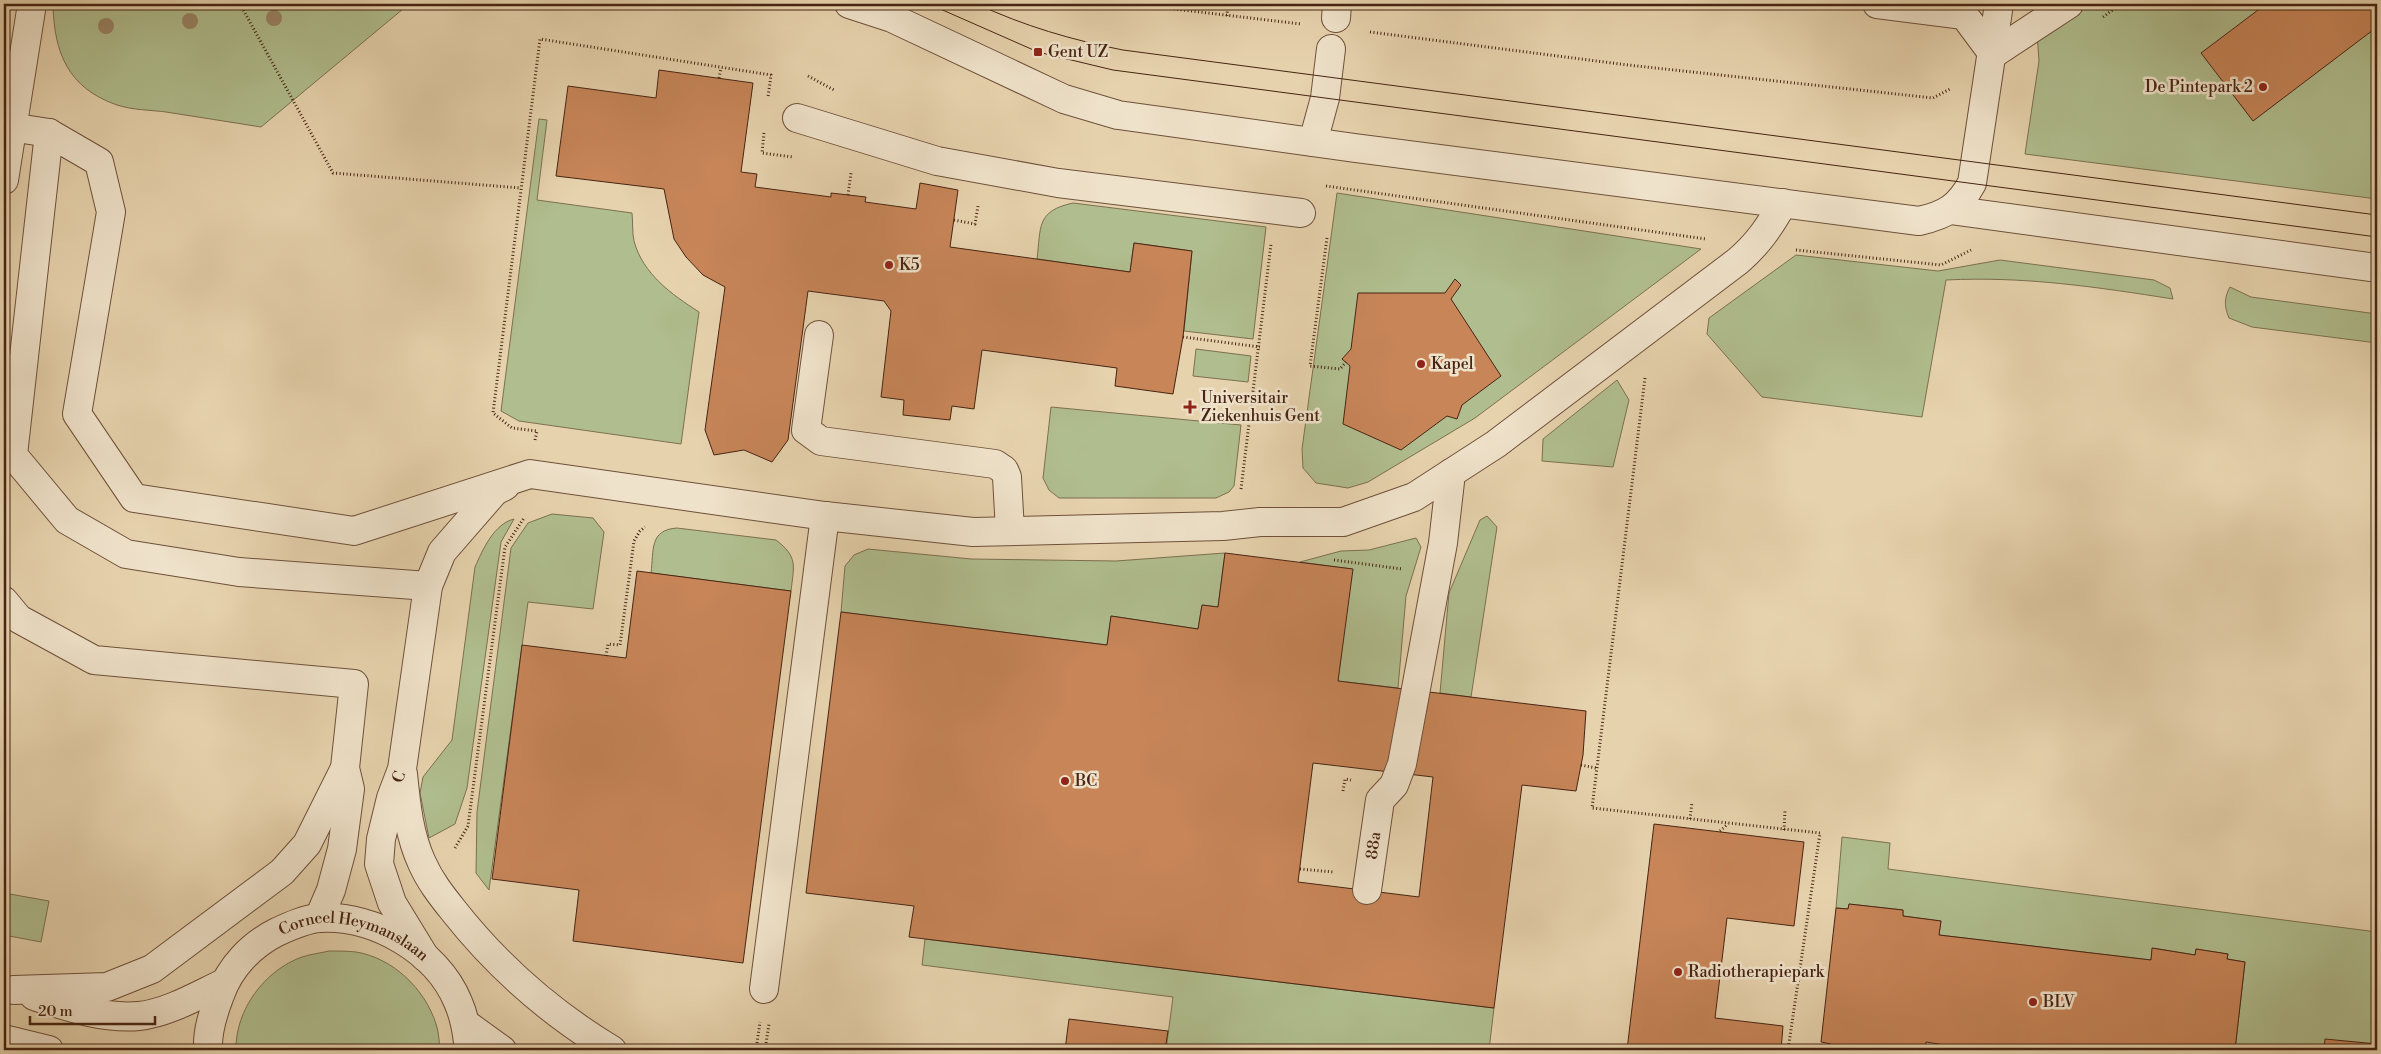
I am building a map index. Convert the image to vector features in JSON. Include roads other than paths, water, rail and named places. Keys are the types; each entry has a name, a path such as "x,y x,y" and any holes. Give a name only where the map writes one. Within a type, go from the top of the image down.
{"street":[{"path":"4,180 8,127 32,4"},
{"path":"849,4 892,18 1064,100 1118,115 1919,221 1938,217 1950,210 1964,198 1972,183 1993,54 1999,4"},
{"path":"1877,4 1964,15 1993,54"},
{"path":"1993,54 2069,4"},
{"path":"1313,142 1325,98 1331,50"},
{"path":"797,118 937,161 1058,183 1288,211"},
{"path":"8,127 49,133 99,162 111,212 77,414 134,498 354,531 530,474 825,516 973,532 1223,526 1260,522 1343,522 1414,497 1496,444 1651,328 1756,246 1769,229 1783,203"},
{"path":"49,133 13,454 67,520 126,554 238,572 428,586"},
{"path":"1950,210 2377,268"},
{"path":"819,335 806,430 821,441 995,464 1004,470 1007,477 1010,531"},
{"name":"88a","path":"1367,890 1380,800 1394,785 1402,764 1443,543 1451,473"},
{"name":"C","path":"425,957 392,903 379,864 381,839 390,798 402,769 428,586 442,552 459,530 495,491 530,474"},
{"path":"764,989 825,516"},
{"path":"4,601 19,619 94,660 354,684 345,768 350,789 342,849 331,890 319,918"},
{"path":"9,989 107,987 152,969 282,872 308,844 345,768"},
{"path":"402,769 407,813 421,862 432,882 472,935 521,983 583,1033 612,1050"},
{"name":"Corneel Heymanslaan","path":"208,1050 207,1040 213,1013 224,983 242,957 265,938 291,925 319,918 348,919 375,926 400,939 425,957 444,978 458,1000 466,1024 469,1050"},
{"path":"9,989 76,1009 111,1016 140,1016 172,1007 224,983"},
{"path":"466,1024 502,1050"},
{"path":"4,1039 50,1050"}],"tram line":[{"path":"929,4 1038,52 1113,70 2377,237"},
{"path":"977,4 1048,32 1123,50 2377,215"}],"place":[{"name":"Gent UZ","path":"1038,52"},
{"name":"De Pintepark 2","path":"2263,87"},
{"name":"K5","path":"889,265"},
{"name":"Kapel","path":"1421,364"},
{"name":"Universitair Ziekenhuis Gent","path":"1190,407"},
{"name":"BC","path":"1065,781"},
{"name":"Radiotherapiepark","path":"1678,972"},
{"name":"BLV","path":"2033,1002"}]}
